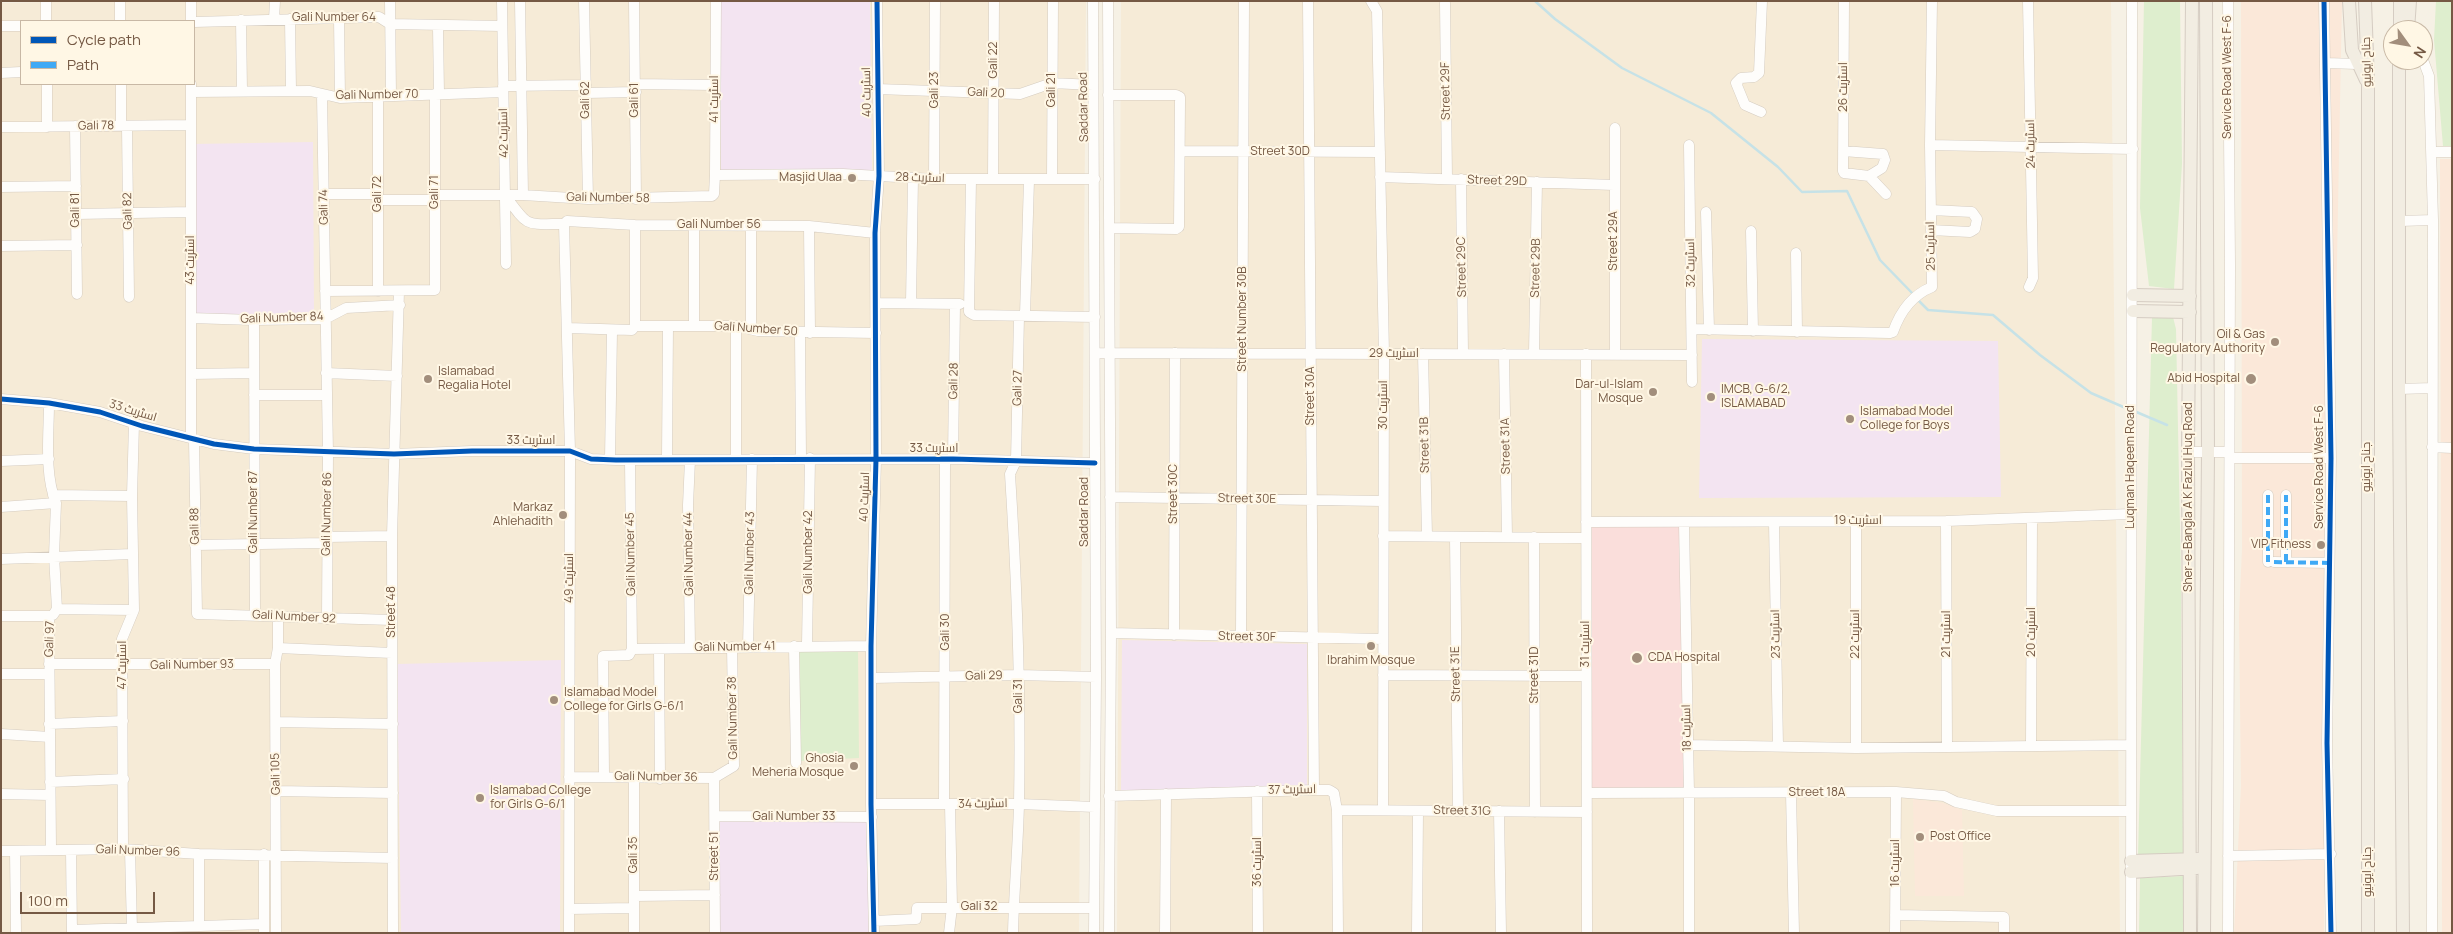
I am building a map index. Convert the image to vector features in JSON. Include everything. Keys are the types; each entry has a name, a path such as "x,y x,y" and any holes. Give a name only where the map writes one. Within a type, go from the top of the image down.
{"main road":[{"name":"Sher-e-Bangla A K Fazlul Huq Road","path":"2190,933 2188,452 2192,1"},
{"name":"Sher-e-Bangla A K Fazlul Huq Road","path":"2204,933 2208,452 2206,1"},
{"path":"2349,1 2349,26 2352,50 2357,64 2368,82"},
{"name":"جناح ایونیو","path":"2365,1 2368,82 2368,933"},
{"path":"2408,2 2410,20"},
{"path":"2403,20 2408,2"},
{"path":"2399,70 2399,389 2403,933"},
{"path":"2133,295 2190,296"},
{"path":"2133,311 2190,312"},
{"path":"2131,867 2204,862"}],"street":[{"path":"46,1 46,20"},
{"path":"120,1 120,20"},
{"path":"191,1 192,20"},
{"path":"274,19 275,1"},
{"path":"390,1 391,96"},
{"name":"اسٹریٹ 42","path":"502,1 506,264"},
{"path":"520,1 523,195"},
{"name":"Gali 62","path":"584,1 588,198"},
{"name":"Gali 61","path":"634,1 636,199"},
{"name":"اسٹریٹ 41","path":"712,196 714,194 715,175 716,1"},
{"name":"اسٹریٹ 40","path":"874,933 872,817 867,704 872,678 871,646 876,459 875,233 879,176 877,1"},
{"name":"Gali 23","path":"934,179 935,1"},
{"name":"Gali 22","path":"993,179 994,1"},
{"name":"Gali 21","path":"1052,179 1053,1"},
{"name":"Saddar Road","path":"1093,1 1096,677 1094,933"},
{"name":"Saddar Road","path":"1108,1 1111,633 1109,933"},
{"name":"Street Number 30B","path":"1241,637 1244,1"},
{"name":"Street 30A","path":"1308,1 1314,790"},
{"name":"اسٹریٹ 30","path":"1371,1 1376,11 1384,354 1383,810"},
{"path":"1761,112 1745,105 1736,83 1741,78 1754,77 1759,73 1762,1"},
{"name":"اسٹریٹ 26","path":"1844,1 1844,173 1869,176"},
{"name":"اسٹریٹ 25","path":"1692,329 1890,334 1893,332 1898,318 1906,307 1920,292 1932,287 1930,145 1932,1"},
{"name":"اسٹریٹ 24","path":"2028,1 2032,278 2029,287"},
{"name":"Luqman Haqeem Road","path":"2131,933 2132,1"},
{"name":"Service Road West F-6","path":"2228,1 2228,933"},
{"name":"Service Road West F-6","path":"2324,1 2332,458 2327,743 2331,854 2331,933"},
{"name":"Street 29F","path":"1444,2 1447,179"},
{"name":"Gali Number 64","path":"195,22 379,17 390,24 438,27 502,26"},
{"path":"339,18 340,98"},
{"path":"290,19 291,91"},
{"path":"241,20 242,91"},
{"path":"1,26 20,26"},
{"name":"Gali 71","path":"399,291 435,290 437,283 435,197 438,27"},
{"path":"2326,63 2357,64"},
{"path":"2427,70 2429,76 2433,220 2432,933"},
{"path":"1,73 20,72"},
{"name":"Gali 20","path":"877,89 1020,94 1052,83 1093,85"},
{"path":"47,85 47,127"},
{"name":"Gali 82","path":"121,85 128,213 129,297"},
{"name":"Gali Number 70","path":"191,88 310,92 340,98 437,94 522,86 586,89 715,85"},
{"name":"اسٹریٹ 43","path":"191,88 191,374 193,438"},
{"name":"Gali 74","path":"322,95 326,319"},
{"path":"1108,95 1180,97 1178,229 1110,228"},
{"name":"Gali 72","path":"378,96 378,291"},
{"name":"Gali 78","path":"1,127 191,125"},
{"name":"Gali 81","path":"76,126 77,294"},
{"name":"Street 29A","path":"1615,128 1615,354"},
{"name":"اسٹریٹ 32","path":"1689,145 1692,382"},
{"path":"1930,145 2133,148"},
{"name":"Street 30D","path":"1180,151 1380,152"},
{"path":"1843,152 1883,154 1885,160 1882,168 1869,176 1886,194"},
{"path":"2432,152 2452,152"},
{"name":"اسٹریٹ 28","path":"715,175 1095,180"},
{"name":"Street 29D","path":"1380,176 1614,185"},
{"path":"911,303 912,178"},
{"path":"971,179 969,308 974,315 1095,317"},
{"name":"Gali 27","path":"1016,461 1029,180"},
{"name":"Street 29C","path":"1461,180 1464,354"},
{"name":"Street 29B","path":"1534,354 1537,182"},
{"path":"1,187 76,186"},
{"name":"Gali Number 58","path":"324,194 378,197 523,195 636,199 712,196"},
{"name":"Gali Number 56","path":"505,195 525,222 564,224 567,221 635,225 809,226 875,233"},
{"path":"1931,210 1972,212 1977,219 1975,229 1970,232 1931,230"},
{"path":"76,214 191,212"},
{"path":"1706,212 1709,330"},
{"path":"2400,221 2433,220"},
{"name":"اسٹریٹ 49","path":"564,224 570,451 568,933"},
{"path":"634,328 635,225"},
{"path":"694,225 694,325"},
{"path":"751,225 751,329"},
{"name":"Gali Number 42","path":"807,645 805,333 809,226"},
{"path":"1751,231 1753,330"},
{"path":"1,246 76,245"},
{"path":"1796,253 1797,332"},
{"path":"325,291 399,291"},
{"name":"Street 48","path":"393,933 392,536 399,291"},
{"path":"876,303 955,304 969,308"},
{"name":"Gali 28","path":"949,459 955,304"},
{"name":"Gali Number 84","path":"191,318 254,320 326,319 346,308 400,305"},
{"name":"Gali Number 86","path":"326,319 328,453 327,619"},
{"name":"Gali Number 87","path":"254,320 255,614"},
{"name":"Gali Number 50","path":"568,328 612,331 694,325 736,326 805,333 876,333"},
{"path":"667,458 668,326"},
{"path":"736,326 736,459"},
{"path":"610,459 612,331"},
{"name":"اسٹریٹ 29","path":"1095,353 1692,355"},
{"name":"Street 30C","path":"1174,635 1175,353"},
{"name":"Street 31B","path":"1423,354 1427,536"},
{"name":"Street 31A","path":"1504,354 1508,537"},
{"name":"اسٹریٹ 31","path":"1586,354 1587,933"},
{"path":"191,374 254,373"},
{"path":"326,373 397,376"},
{"path":"2399,389 2432,388"},
{"path":"254,395 326,395"},
{"name":"اسٹریٹ 33","path":"1,399 49,403 100,412 193,438 254,449 394,454 472,451 570,451 591,459 630,460 667,458 690,460 752,458 949,459 1095,463"},
{"name":"Gali 97","path":"49,403 49,459 54,499 53,613 49,669 51,849"},
{"name":"اسٹریٹ 47","path":"132,929 126,849 123,721 124,665 122,639 134,610 132,496 134,423"},
{"name":"Gali 88","path":"193,438 197,614"},
{"path":"2432,447 2452,448"},
{"path":"2188,452 2332,458"},
{"name":"Gali Number 43","path":"748,647 752,458"},
{"path":"1,461 49,459"},
{"name":"Gali 30","path":"949,459 946,677 947,804 952,907 949,933"},
{"name":"Gali Number 45","path":"630,460 632,649"},
{"name":"Gali Number 44","path":"690,460 688,505 690,648"},
{"name":"Gali 31","path":"1013,933 1019,804 1019,676 1017,572 1010,474 1016,461"},
{"path":"2268,495 2271,562 2329,563"},
{"path":"2286,495 2286,562"},
{"path":"1,507 54,499 132,496"},
{"name":"Street 30E","path":"1110,497 1384,501"},
{"name":"اسٹریٹ 19","path":"1586,522 1946,521 2130,514"},
{"name":"اسٹریٹ 20","path":"2031,746 2032,518"},
{"name":"اسٹریٹ 22","path":"1856,520 1856,748"},
{"name":"اسٹریٹ 21","path":"1946,521 1947,746"},
{"name":"اسٹریٹ 23","path":"1774,522 1778,746"},
{"name":"اسٹریٹ 18","path":"1684,523 1690,933"},
{"path":"195,545 255,544 392,536"},
{"path":"1383,536 1586,538"},
{"name":"Street 31E","path":"1454,537 1458,811"},
{"name":"Street 31D","path":"1534,537 1535,812"},
{"path":"1,558 132,554"},
{"path":"1,616 134,610"},
{"name":"Gali Number 92","path":"197,614 255,614 327,619 392,620"},
{"name":"Gali 105","path":"276,933 276,664 278,615"},
{"name":"Street 30F","path":"1111,633 1383,639"},
{"name":"Gali Number 41","path":"604,776 603,656 629,655 632,649 807,645 871,646"},
{"path":"794,646 796,763"},
{"name":"Gali Number 38","path":"714,778 734,766 732,647"},
{"path":"278,648 392,653"},
{"path":"659,648 660,779"},
{"name":"Gali Number 93","path":"1,674 124,665 276,664"},
{"path":"1383,675 1586,676"},
{"name":"Gali 29","path":"872,678 1096,677"},
{"path":"49,724 123,721"},
{"path":"276,722 393,724"},
{"path":"1,734 50,737"},
{"path":"1688,746 1856,748 2131,745"},
{"name":"Gali Number 36","path":"569,777 714,778"},
{"name":"Gali 35","path":"634,778 634,933"},
{"name":"Street 51","path":"714,778 715,933"},
{"path":"50,782 124,779"},
{"name":"اسٹریٹ 37","path":"1109,796 1329,790 1334,793 1337,810 1338,933"},
{"path":"277,791 394,793"},
{"name":"اسٹریٹ 36","path":"1257,791 1258,933"},
{"name":"Street 18A","path":"1587,793 1896,792 1944,796 1956,802 1997,810 2131,810"},
{"name":"اسٹریٹ 16","path":"1895,933 1896,792"},
{"path":"1792,793 1794,933"},
{"path":"1,794 50,795"},
{"path":"1165,933 1166,794"},
{"name":"اسٹریٹ 34","path":"871,804 1095,806"},
{"name":"Street 31G","path":"1337,810 1587,812"},
{"path":"1417,933 1418,811"},
{"path":"1499,811 1501,933"},
{"name":"Gali Number 33","path":"715,816 872,817"},
{"name":"Gali Number 96","path":"1,851 126,849 199,854 275,854 393,858"},
{"path":"71,850 72,931 132,929 155,931 200,926 221,929 264,928 264,854"},
{"path":"16,851 16,933"},
{"path":"199,854 200,926"},
{"path":"2228,856 2331,854"},
{"path":"634,896 715,895"},
{"path":"569,909 634,908"},
{"name":"Gali 32","path":"874,920 916,919 917,908 1094,908"},
{"path":"1895,915 2004,917 2004,933"}],"shaded area":[{"path":"102,1 1086,1 1079,933 1,933 1,3"},
{"path":"720,1 870,1 872,170 721,171"},
{"path":"1121,1 2111,1 2120,933 1117,933"},
{"path":"2241,1 2342,1 2324,933 2234,933 2241,786 2239,616 2242,549"},
{"path":"313,142 314,315 189,320 192,144"},
{"path":"2440,159 2452,159 2452,933 2442,933"},
{"name":"Islamabad Model College for Boys","path":"1702,339 1998,341 2001,497 1699,498"},
{"name":"CDA Hospital","path":"1590,527 1681,527 1686,789 1589,788"},
{"path":"1122,640 1307,644 1307,786 1121,792"},
{"name":"Islamabad College for Girls G-6/1","path":"561,660 560,933 401,933 397,664"},
{"path":"1913,799 1943,803 1962,810 1964,896 1915,896"},
{"path":"717,819 870,820 871,933 719,933"}],"green space":[{"path":"2144,1 2180,1 2182,164 2174,289 2149,286 2140,208"},
{"path":"2436,1 2452,1 2452,146 2443,146 2434,40"},
{"path":"2152,317 2173,317 2176,329 2181,577 2183,854 2138,856"},
{"path":"797,647 858,649 859,758 799,761"},
{"path":"2184,876 2184,933 2139,933 2140,878"}],"waterway":[{"path":"1535,1 1555,19 1622,68 1711,113 1778,167 1802,192 1847,191 1880,260 1914,295"},
{"path":"1917,299 1928,310 1993,315 2040,355 2091,393 2128,409"},
{"path":"2134,411 2167,425"}],"marked path":[{"path":"2268,495 2268,562"},
{"path":"2286,495 2286,562"},
{"path":"2274,562 2329,563"}],"cycle path":[{"path":"874,933 871,804 871,646 876,459 875,233 879,176 877,1"},
{"path":"2324,1 2331,458 2327,743 2331,933"},
{"path":"1,399 49,403 100,412 142,426 214,444 254,449 394,454 472,451 570,451 591,459 616,460 953,459 1095,463"}],"place":[{"name":"Masjid Ulaa","path":"852,178"},
{"name":"Oil & Gas Regulatory Authority","path":"2275,342"},
{"name":"Islamabad Regalia Hotel","path":"428,379"},
{"name":"Abid Hospital","path":"2251,379"},
{"name":"Dar-ul-Islam Mosque","path":"1653,392"},
{"name":"IMCB, G-6/2, ISLAMABAD","path":"1711,397"},
{"name":"Islamabad Model College for Boys","path":"1850,419"},
{"name":"Markaz Ahlehadith","path":"563,515"},
{"name":"VIP Fitness","path":"2321,545"},
{"name":"Ibrahim Mosque","path":"1371,646"},
{"name":"CDA Hospital","path":"1637,658"},
{"name":"Islamabad Model College for Girls G-6/1","path":"554,700"},
{"name":"Ghosia Meheria Mosque","path":"854,766"},
{"name":"Islamabad College for Girls G-6/1","path":"480,798"},
{"name":"Post Office","path":"1920,837"}]}
